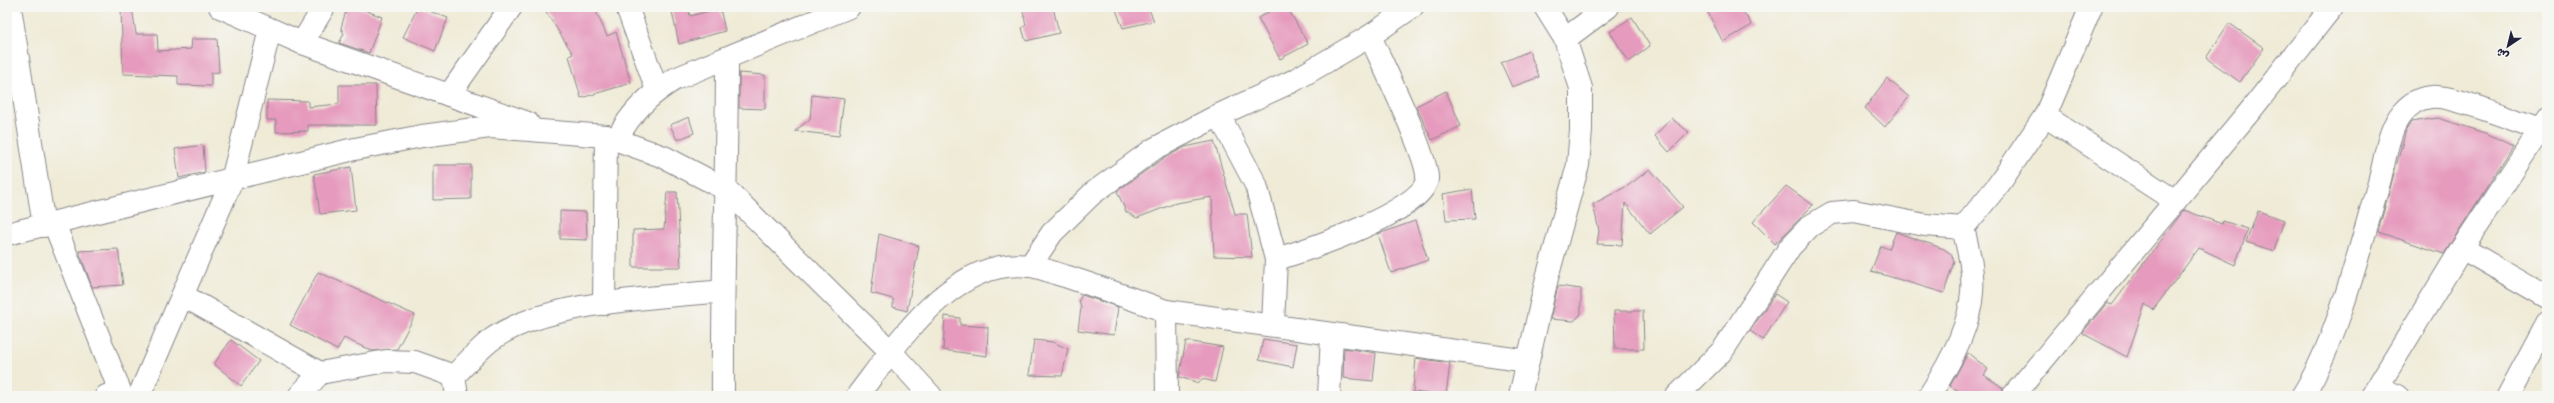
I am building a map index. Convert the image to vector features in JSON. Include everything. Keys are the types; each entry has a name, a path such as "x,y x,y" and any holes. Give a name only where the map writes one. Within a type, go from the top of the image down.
{"street":[{"path":"10,7 49,224 122,395"},
{"path":"220,7 270,30 302,42 552,131"},
{"path":"302,42 324,7"},
{"path":"449,95 511,7"},
{"path":"627,7 658,90"},
{"path":"604,304 612,138 628,118 658,90 675,79 728,59 849,7"},
{"path":"1030,266 1052,233 1093,193 1154,150 1219,115 1293,81 1370,36 1412,7"},
{"path":"1520,396 1547,278 1578,165 1581,130 1581,88 1565,39 1545,7"},
{"path":"1565,39 1608,7"},
{"path":"1963,228 2003,179 2045,116 2091,7"},
{"path":"2013,396 2176,201 2332,7"},
{"path":"122,395 184,296 232,180 270,30"},
{"path":"1276,259 1309,250 1344,237 1417,197 1426,185 1428,177 1418,144 1370,36"},
{"path":"723,396 722,291 727,190 728,59"},
{"path":"2302,396 2329,339 2348,286 2378,184 2390,136 2399,118 2410,104 2432,96 2450,99 2544,124 2462,248 2382,393"},
{"path":"1219,115 1256,185 1276,259 1274,325"},
{"path":"2045,116 2176,201"},
{"path":"7,234 350,150 422,136 490,128 552,131 612,138 664,157 727,190 891,352 931,396"},
{"path":"1677,396 1723,350 1790,247 1810,226 1832,213 1854,211 1925,225 1963,228"},
{"path":"1929,396 1967,320 1972,292 1972,266 1963,228"},
{"path":"2462,248 2547,297"},
{"path":"857,396 891,352 946,292 965,280 1000,268 1030,266 1117,293 1166,311 1274,325 1332,335 1394,341 1528,361"},
{"path":"299,396 320,373 386,361 415,362 456,386 492,340 519,325 550,314 604,304 722,291"},
{"path":"184,296 320,373"},
{"path":"1166,311 1168,396"},
{"path":"2508,396 2547,323"},
{"path":"1329,396 1332,335"}],"building":[{"path":"121,7 132,7 136,34 157,34 158,51 191,49 192,39 217,39 219,72 211,73 211,86 178,85 178,76 123,74"},
{"path":"347,7 357,7 382,17 369,53 339,43 344,34 341,28"},
{"path":"418,7 448,18 435,51 403,37"},
{"path":"543,7 594,7 607,36 616,32 631,83 581,98 569,56 573,54"},
{"path":"671,7 688,7 690,16 720,8 725,31 679,44"},
{"path":"1022,7 1053,7 1059,33 1026,41 1022,28 1026,25"},
{"path":"1115,7 1148,7 1154,21 1123,28"},
{"path":"1277,7 1287,7 1308,44 1280,59 1258,18"},
{"path":"1705,7 1740,7 1752,25 1723,42"},
{"path":"1632,17 1650,46 1629,62 1610,32"},
{"path":"2229,23 2264,48 2240,82 2206,58"},
{"path":"1529,51 1539,77 1512,87 1501,63"},
{"path":"739,73 765,75 765,109 739,108"},
{"path":"1887,78 1909,97 1885,127 1865,108"},
{"path":"339,85 376,85 377,125 308,125 308,131 276,132 276,120 267,120 267,100 308,101 308,107 339,104"},
{"path":"1446,91 1461,126 1432,140 1416,106"},
{"path":"812,95 844,99 839,136 795,131 810,119"},
{"path":"689,117 694,133 677,140 670,125"},
{"path":"1671,118 1689,132 1669,152 1655,136"},
{"path":"2438,118 2486,133 2513,146 2444,254 2378,232 2406,130 2411,122"},
{"path":"1214,141 1235,214 1247,214 1252,257 1214,256 1212,197 1176,203 1137,218 1126,212 1117,191 1161,160 1185,147"},
{"path":"203,145 205,172 179,178 175,149"},
{"path":"433,165 471,165 471,199 433,200"},
{"path":"351,167 356,210 320,214 314,174"},
{"path":"1650,169 1683,207 1650,234 1625,203 1622,245 1597,244 1599,231 1593,204 1629,185"},
{"path":"1786,186 1813,205 1775,244 1753,222"},
{"path":"1472,189 1475,219 1446,220 1443,194"},
{"path":"667,192 677,192 681,267 633,267 633,230 664,229"},
{"path":"2184,210 2222,224 2223,221 2248,229 2235,265 2199,248 2153,310 2145,304 2127,357 2082,333 2107,303 2112,305"},
{"path":"560,211 586,212 587,240 560,239"},
{"path":"2258,211 2284,220 2274,251 2246,242"},
{"path":"1415,221 1428,260 1391,273 1378,234"},
{"path":"1896,232 1944,249 1951,254 1954,261 1944,293 1871,271 1881,246 1889,249"},
{"path":"879,234 919,246 907,311 893,307 893,299 871,293"},
{"path":"118,249 123,285 92,287 79,251"},
{"path":"318,272 415,315 397,349 372,351 344,338 337,350 290,325"},
{"path":"1558,286 1581,289 1581,314 1574,321 1550,319"},
{"path":"1775,294 1787,302 1763,340 1750,331"},
{"path":"1082,295 1118,307 1114,335 1078,330 1081,308 1079,300"},
{"path":"1614,311 1643,311 1644,349 1615,349"},
{"path":"945,316 960,318 960,325 988,327 987,356 943,350"},
{"path":"1263,339 1297,344 1293,367 1259,360"},
{"path":"231,340 259,361 241,386 214,364"},
{"path":"1034,340 1053,342 1068,349 1062,376 1029,375"},
{"path":"1186,341 1223,347 1215,382 1202,379 1199,383 1179,377"},
{"path":"1344,348 1376,353 1373,381 1343,378"},
{"path":"1968,353 1988,369 1984,375 2003,388 2001,396 1968,396 1950,386"},
{"path":"1416,358 1450,363 1446,396 1413,392"}]}
